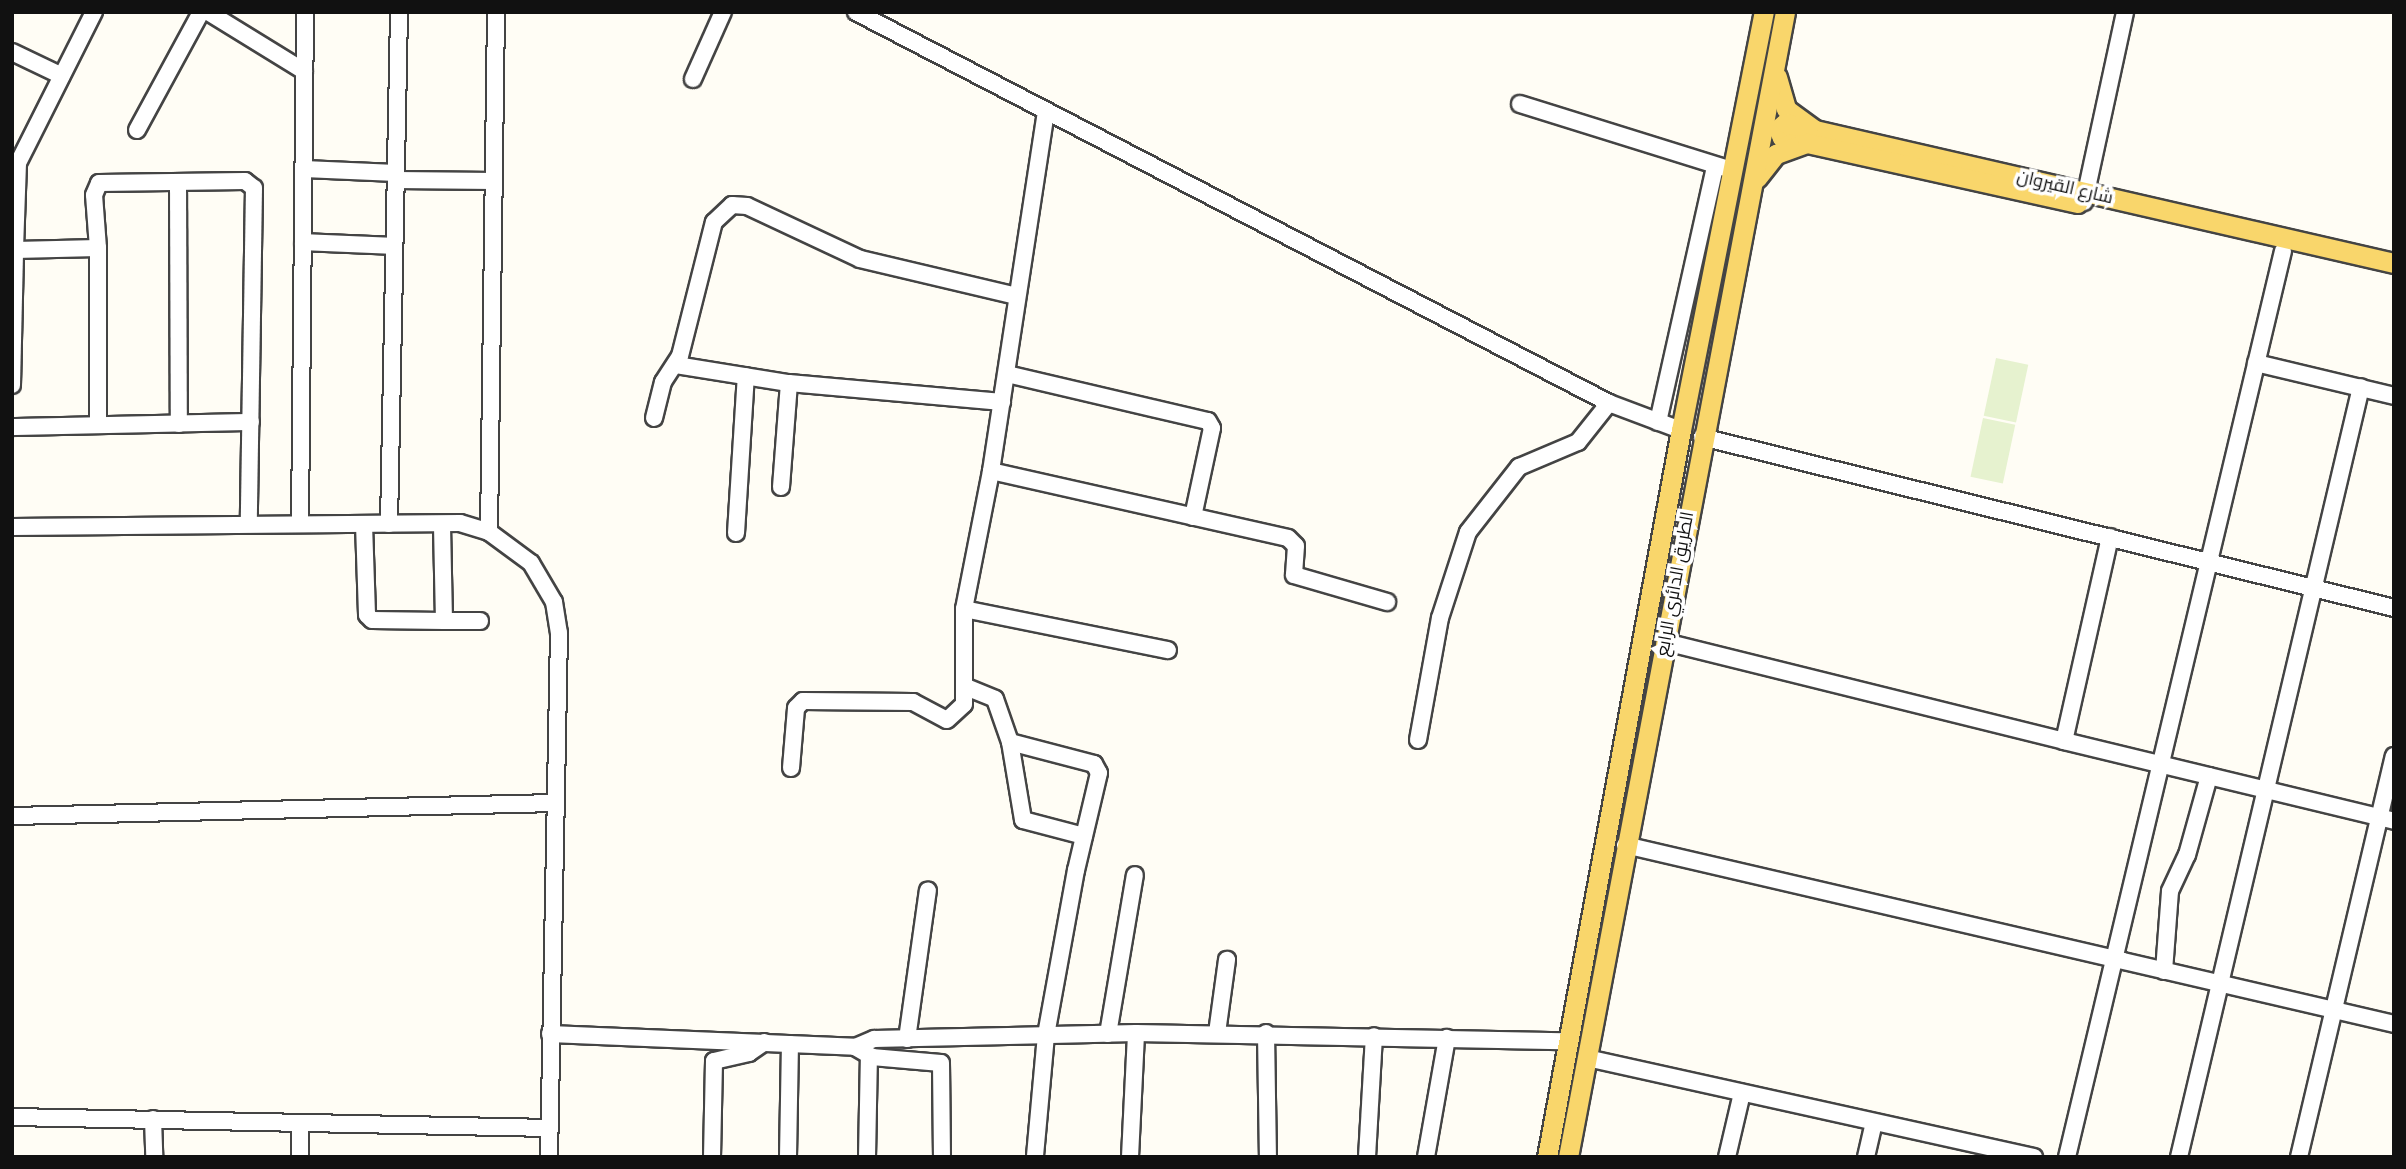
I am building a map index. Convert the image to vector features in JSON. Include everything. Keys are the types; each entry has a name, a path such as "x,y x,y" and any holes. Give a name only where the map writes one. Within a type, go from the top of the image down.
{"main road":[{"name":"الطريق الدائري الرابع","path":"1547,1157 1681,430 1764,12"},
{"name":"الطريق الدائري الرابع","path":"1568,1157 1702,436 1785,12"},
{"name":"شارع القيروان","path":"1775,66 1786,108 1811,137 2394,263"},
{"path":"1753,185 1776,154 1811,137"},
{"name":"شارع القيروان","path":"2085,198 2283,251 2394,275"},
{"path":"1554,1123 1574,1126"}],"street":[{"path":"12,385 14,182 23,151 94,12"},
{"path":"137,130 201,12"},
{"path":"208,12 304,71"},
{"path":"300,523 305,12"},
{"path":"389,524 400,12"},
{"path":"489,532 496,12"},
{"path":"693,79 723,12"},
{"path":"856,12 1609,402 1681,430"},
{"path":"2085,198 2125,12"},
{"path":"12,52 62,76"},
{"path":"1520,104 1734,171"},
{"path":"791,768 796,709 803,701 913,702 947,720 961,708 966,687 964,609 991,471 1046,112"},
{"path":"1658,422 1715,166"},
{"path":"304,169 396,177 494,181"},
{"path":"98,425 98,248 94,195 99,184 246,181 254,188 249,524"},
{"path":"178,182 179,424"},
{"path":"654,418 663,382 676,365 714,222 736,204 864,260 1017,296"},
{"path":"303,243 394,246"},
{"path":"15,250 98,248"},
{"path":"2067,1157 2283,251"},
{"path":"2256,363 2394,396"},
{"path":"676,365 789,383 1002,402"},
{"path":"1007,374 1208,421 1212,428 1194,517"},
{"path":"736,533 746,376"},
{"path":"781,487 789,383"},
{"path":"2179,1157 2361,387"},
{"path":"1418,740 1440,618 1468,532 1519,467 1578,442 1609,402"},
{"path":"12,427 251,422"},
{"path":"1702,436 2394,608"},
{"path":"991,471 1288,538 1296,547 1294,575 1387,601"},
{"path":"364,524 367,615 372,620 480,621"},
{"path":"442,524 444,621"},
{"path":"12,527 465,524 489,532 531,563 547,585 557,614 549,1157"},
{"path":"2064,741 2110,537"},
{"path":"964,609 1168,650"},
{"path":"1665,642 2386,819"},
{"path":"966,687 995,699 1010,742 1023,820 1084,836"},
{"path":"1010,742 1096,765 1099,776 1084,836 1046,1035 1035,1157"},
{"path":"2299,1157 2333,1010 2386,819 2394,757"},
{"path":"2164,971 2170,891 2187,855 2209,776"},
{"path":"12,817 554,803"},
{"path":"1625,845 2394,1024"},
{"path":"1108,1034 1135,875"},
{"path":"908,1039 928,890"},
{"path":"1217,1033 1227,960"},
{"path":"550,1034 855,1046 874,1039 1136,1033 1266,1033 1570,1041"},
{"path":"1130,1157 1136,1033"},
{"path":"1266,1033 1268,1157"},
{"path":"1367,1157 1374,1036"},
{"path":"1426,1157 1447,1038"},
{"path":"712,1157 714,1061 749,1053 765,1042"},
{"path":"788,1157 790,1044"},
{"path":"855,1046 869,1056 942,1063 942,1157"},
{"path":"867,1157 869,1056"},
{"path":"1587,1058 2034,1157"},
{"path":"1727,1157 1742,1093"},
{"path":"12,1117 549,1128"},
{"path":"153,1119 154,1157"},
{"path":"1866,1157 1874,1122"},
{"path":"300,1123 300,1157"}],"green space":[{"path":"1996,358 2028,365 2016,423 1984,416"},
{"path":"1983,418 2015,425 2003,484 1971,477"}]}
